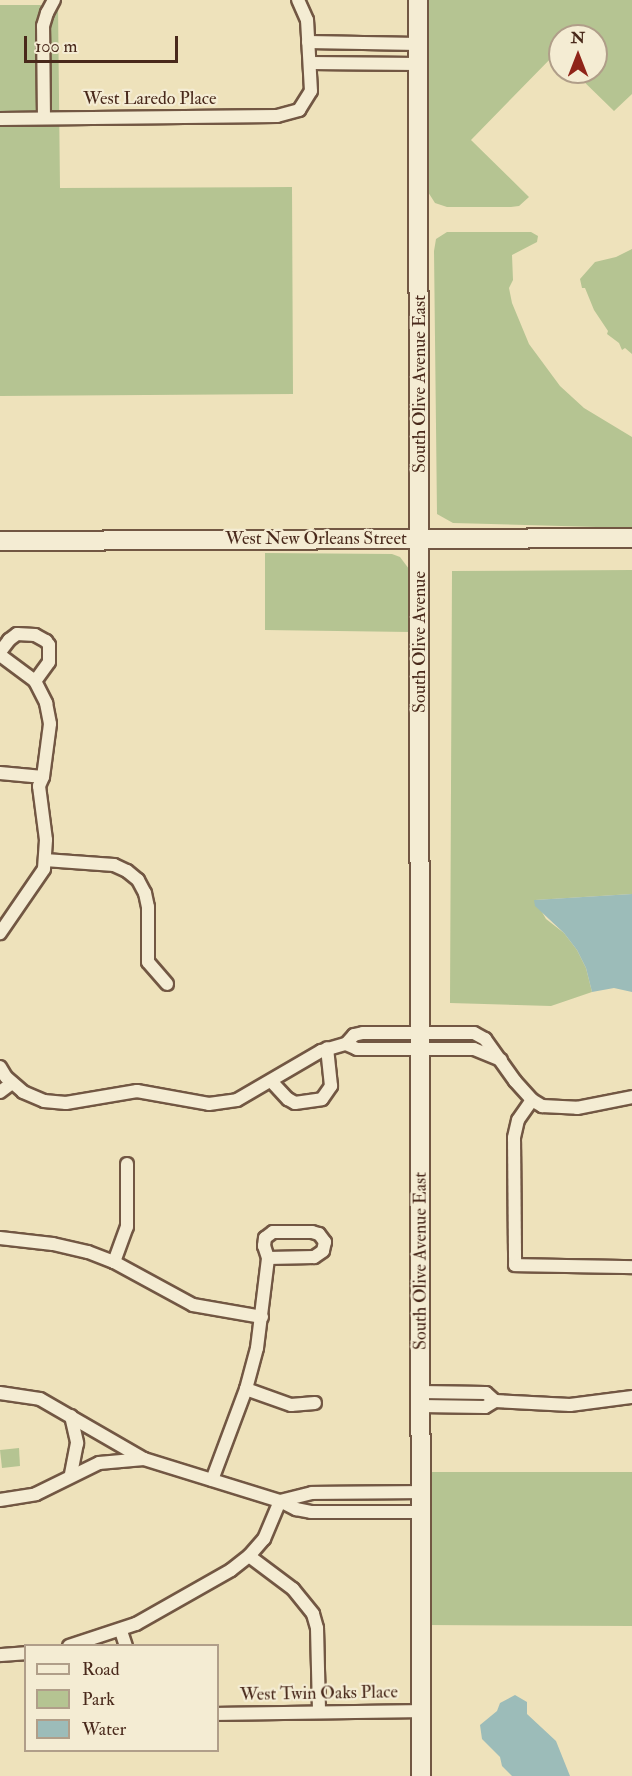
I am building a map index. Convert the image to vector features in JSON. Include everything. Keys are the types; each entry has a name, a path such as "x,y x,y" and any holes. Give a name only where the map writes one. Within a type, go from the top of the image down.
{"street":[{"path":"44,118 43,26 46,13 54,0"},
{"path":"298,0 307,20 310,63 418,64"},
{"name":"South Olive Avenue East","path":"418,0 420,538"},
{"path":"308,42 418,44"},
{"name":"West Laredo Place","path":"0,119 277,116 299,110 311,91 310,63"},
{"name":"South Olive Avenue","path":"420,538 420,746"},
{"name":"West New Orleans Street","path":"0,541 632,538"},
{"path":"0,933 44,869 45,860 46,840 39,786 43,777 50,724 46,703 35,681 0,653 9,640 17,634 29,633 41,638 49,645 51,655 47,667 35,681"},
{"name":"South Olive Avenue East","path":"420,746 421,1776"},
{"path":"0,773 43,777"},
{"path":"45,860 114,865 127,871 138,880 145,893 148,907 148,962 167,984"},
{"path":"346,1044 354,1035 383,1033 420,1041"},
{"path":"383,1033 383,1049"},
{"path":"0,1068 23,1092 44,1101 66,1103 137,1091 209,1104 237,1100 327,1048 346,1044 357,1049 383,1049 474,1033 485,1039 532,1100 542,1106 577,1108 632,1097"},
{"path":"271,1081 288,1099 295,1102 322,1099 331,1086 327,1048"},
{"path":"0,1092 12,1083"},
{"path":"532,1100 518,1120 514,1138 515,1265 632,1267"},
{"path":"114,1262 127,1227 127,1164"},
{"path":"212,1480 246,1389 262,1317 268,1258 263,1242 273,1232 312,1232 319,1234 325,1242 323,1251 314,1257 268,1258"},
{"path":"0,1238 53,1244 114,1262 193,1305 262,1317"},
{"path":"246,1389 291,1405 315,1403"},
{"path":"461,1392 461,1407"},
{"path":"421,1399 461,1392 486,1393 495,1401"},
{"path":"0,1393 40,1399 144,1459 311,1512 422,1512"},
{"path":"421,1399 461,1407 485,1407 495,1401 570,1405 632,1396"},
{"path":"71,1416 77,1443 71,1475"},
{"path":"0,1500 28,1497 99,1463 144,1459"},
{"path":"280,1501 312,1493 421,1492"},
{"path":"76,1644 120,1631 171,1606 249,1556 269,1531 280,1501"},
{"path":"249,1556 293,1589 313,1614 317,1628 319,1712"},
{"path":"120,1631 125,1644"},
{"path":"0,1655 24,1653"},
{"name":"West Twin Oaks Place","path":"219,1714 421,1711"}],"green space":[{"path":"423,0 632,0 632,94 614,111 586,84 608,84 608,24 548,24 548,61 471,140 529,197 519,206 447,207 435,203 428,192 423,163"},
{"path":"0,5 58,5 60,188 292,187 293,394 0,396"},
{"path":"447,232 531,232 538,236 537,242 512,255 513,280 509,288 512,303 529,344 560,386 584,408 632,437 632,528 453,523 437,514 434,251 436,239"},
{"path":"632,249 632,354 625,348 622,350 619,343 607,334 608,331 594,310 585,288 582,288 580,279 595,262 616,257"},
{"path":"265,553 392,554 400,557 409,569 410,632 265,630"},
{"path":"632,570 632,894 535,900 546,919 564,933 577,950 586,968 592,992 551,1006 450,1003 452,571"},
{"path":"19,1448 20,1466 2,1468 0,1450"},
{"path":"428,1472 632,1472 632,1626 428,1625"}],"water":[{"path":"632,894 632,992 614,988 592,992 586,968 577,950 564,933 535,906 534,900"},
{"path":"515,1695 527,1702 527,1714 556,1741 570,1776 512,1776 502,1766 500,1757 482,1739 480,1725 497,1711 500,1703"}]}
